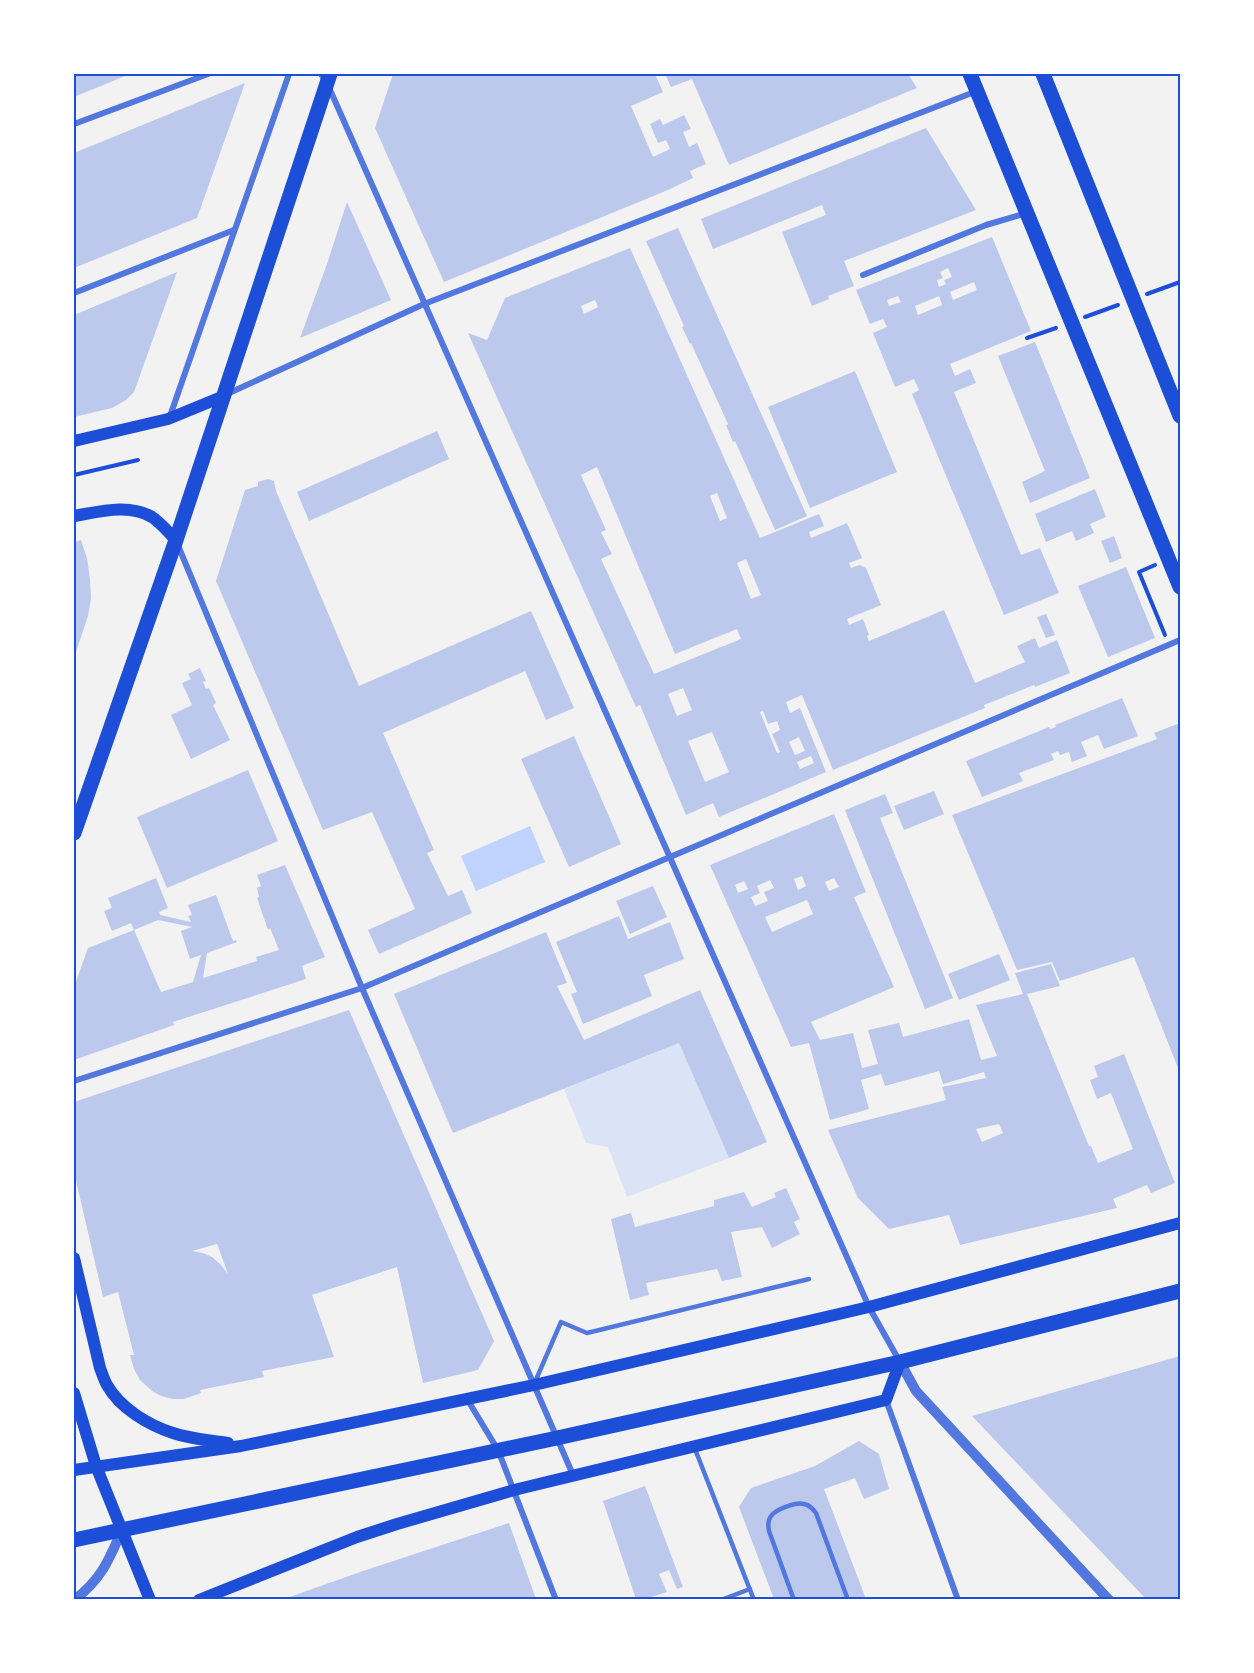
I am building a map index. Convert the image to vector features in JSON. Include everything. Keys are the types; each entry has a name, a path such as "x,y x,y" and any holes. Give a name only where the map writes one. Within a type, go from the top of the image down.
{"main road":[{"path":"970,74 1180,587"},
{"path":"1043,74 1180,416"},
{"path":"74,833 224,396 326,77"},
{"path":"74,441 168,419 224,396"},
{"path":"74,516 116,509 141,512 153,518 176,540"},
{"path":"74,1470 241,1446 534,1385 869,1307 1180,1223"},
{"path":"74,1258 100,1368 106,1385 118,1400 144,1420 174,1434 241,1446"},
{"path":"74,1540 557,1438 900,1362 1180,1291"},
{"path":"199,1599 397,1524 573,1476 886,1400 900,1362"},
{"path":"74,1393 96,1466 150,1599"}],"street":[{"path":"74,124 208,74"},
{"path":"168,419 289,74"},
{"path":"326,77 424,304 869,1307 916,1391 1109,1599"},
{"path":"224,396 424,304 977,91"},
{"path":"863,275 986,225 1028,213"},
{"path":"74,293 234,230"},
{"path":"176,540 362,988 573,1476"},
{"path":"74,1081 362,988 1180,640"},
{"path":"467,1399 498,1450 556,1599"},
{"path":"886,1400 957,1599"},
{"path":"74,1599 83,1593 105,1568 122,1530"}],"lane":[{"path":"534,1385 561,1322 587,1333 809,1279"},
{"path":"694,1446 754,1599"},
{"path":"794,1599 768,1523 771,1515 778,1511 796,1504 804,1504 816,1513 848,1599"},
{"path":"721,1599 750,1589"}],"path":[{"path":"1137,298 1180,282"},
{"path":"1082,318 1126,302"},
{"path":"1027,338 1060,326"},
{"path":"74,475 138,460"},
{"path":"1139,572 1170,645"}],"shaded area":[{"path":"679,1043 729,1158 627,1197 608,1147 586,1143 564,1089"}],"water":[{"path":"530,826 545,862 476,891 461,856"}],"building":[{"path":"74,74 130,74 74,97"},
{"path":"393,74 655,74 663,92 631,106 653,157 670,149 666,140 658,143 650,124 660,119 663,125 684,115 691,129 683,132 689,147 697,143 706,164 690,171 693,178 668,190 444,282 375,128"},
{"path":"665,74 908,74 917,88 729,165 692,79 671,87"},
{"path":"245,83 197,218 74,268 74,153"},
{"path":"926,128 976,210 844,261 854,286 828,296 829,299 812,306 782,232 826,215 822,205 713,249 701,219"},
{"path":"347,202 391,300 300,338 327,264"},
{"path":"678,228 807,516 775,530 735,441 733,442 726,425 728,424 682,327 684,326 646,241"},
{"path":"992,237 1031,331 950,364 955,376 970,369 976,383 954,392 1021,555 1040,548 1059,593 1004,615 912,394 919,390 914,379 895,387 873,333 887,327 883,319 870,324 856,290","holes":["948,268 952,277 944,280 946,284 939,287 937,280 943,278 940,272","974,282 977,290 953,300 950,292","898,296 901,302 889,306 887,300","939,296 942,305 918,315 915,306"]},
{"path":"630,248 760,538 819,514 824,526 809,532 811,538 847,523 862,558 849,563 851,568 860,565 866,568 881,605 847,619 849,625 863,619 869,641 944,610 975,683 1025,662 1017,646 1035,638 1039,648 1057,640 1070,673 984,705 985,708 833,770 802,695 786,702 790,713 800,708 826,772 719,817 713,803 686,815 640,705 636,707 468,333 487,340 505,298","holes":["595,300 598,307 584,314 581,306","597,467 675,654 737,629 741,639 654,674 601,559 612,554 601,532 606,530 581,475","717,493 727,518 720,521 710,496","746,559 761,595 751,599 737,563","683,688 692,710 677,716 668,694","763,711 768,724 777,721 780,730 772,734 780,752 777,753 760,712","712,732 729,772 705,782 688,741","799,737 805,751 795,755 789,742","811,756 814,763 800,769 797,762"]},
{"path":"177,272 134,392 112,408 74,417 74,315"},
{"path":"1035,342 1090,478 1030,503 1022,482 1045,471 998,356"},
{"path":"855,371 897,472 810,508 768,407"},
{"path":"437,431 449,459 309,521 297,492"},
{"path":"268,479 274,481 276,491 359,686 531,611 574,708 546,720 525,671 383,733 434,850 427,853 448,896 462,890 472,913 379,954 368,930 415,909 372,812 323,830 216,581 245,490 258,486 258,482"},
{"path":"1095,489 1106,517 1090,524 1094,533 1076,541 1072,531 1046,542 1035,514"},
{"path":"1114,536 1122,558 1110,563 1101,541"},
{"path":"81,540 87,558 91,598 88,616 74,658 74,542"},
{"path":"1126,567 1155,638 1108,657 1078,586"},
{"path":"1046,614 1055,635 1046,638 1037,617"},
{"path":"200,668 206,681 203,682 206,689 209,688 216,703 213,705 230,740 191,759 171,715 192,705 182,683 191,679 188,674"},
{"path":"1122,698 1138,736 1104,749 1098,735 1081,742 1087,756 1072,762 1069,752 1060,755 1058,751 1051,754 1054,760 1019,773 1023,781 982,797 966,761 1049,727 1050,729 1056,727 1055,725"},
{"path":"1180,723 1180,1073 1134,957 1060,981 1052,962 1017,970 952,815 1157,739 1154,733"},
{"path":"574,736 621,844 569,867 521,759"},
{"path":"248,770 278,841 167,888 137,817"},
{"path":"934,791 944,814 904,830 894,806"},
{"path":"885,794 893,813 880,818 953,998 925,1009 845,810"},
{"path":"834,814 866,892 854,897 894,987 811,1022 820,1040 853,1033 862,1068 878,1064 868,1030 899,1023 903,1037 969,1019 981,1060 997,1056 976,1005 1023,994 1015,973 1051,964 1060,986 1027,994 1098,1163 1133,1149 1111,1093 1097,1099 1090,1080 1098,1077 1094,1066 1124,1054 1175,1183 1151,1193 1147,1185 1113,1199 1117,1208 960,1245 949,1215 889,1229 858,1198 828,1130 946,1100 942,1087 986,1078 984,1072 943,1084 939,1071 885,1086 881,1074 861,1080 869,1109 830,1120 809,1043 791,1047 710,865","holes":["802,876 806,886 798,890 794,879","834,878 839,887 829,891 825,882","770,880 774,888 764,892 768,901 755,906 751,897 760,893 757,886","744,881 748,889 738,893 735,885","807,900 813,914 772,932 765,917","999,1124 1003,1133 982,1142 976,1129"]},
{"path":"285,865 325,957 302,966 306,979 173,1022 174,1025 74,1060 74,987 88,948 134,930 131,923 112,931 104,911 112,908 108,898 156,878 168,908 159,912 160,915 191,922 188,916 192,915 188,905 216,895 233,941 237,942 207,953 203,978 257,961 256,957 279,950 270,928 268,930 257,898 259,897 257,888 261,886 257,875","holes":["158,920 192,927 181,931 190,959 201,955 193,982 161,992 134,930"]},
{"path":"653,886 667,917 630,934 616,901"},
{"path":"619,916 628,939 670,922 684,959 644,975 652,996 583,1024 571,994 577,992 556,942"},
{"path":"546,932 567,983 557,986 584,1040 700,990 767,1142 729,1158 679,1043 453,1133 394,994"},
{"path":"999,954 1010,980 959,1000 948,974"},
{"path":"349,1010 494,1341 478,1370 423,1383 397,1267 312,1295 334,1357 262,1371 264,1377 200,1390 201,1393 184,1399 161,1396 152,1391 140,1380 134,1369 130,1355 134,1355 118,1292 103,1297 74,1172 74,1102","holes":["217,1244 228,1274 212,1257 192,1251"]},
{"path":"786,1188 800,1219 794,1222 800,1234 772,1248 762,1227 731,1232 742,1277 722,1281 717,1269 646,1283 649,1295 630,1300 611,1219 631,1213 635,1227 714,1206 714,1200 744,1192 752,1207 776,1197 774,1193"},
{"path":"1180,1356 1180,1599 1146,1599 972,1416"},
{"path":"859,1441 879,1454 889,1489 864,1499 855,1478 824,1489 866,1599 774,1599 739,1507 751,1488 815,1466"},
{"path":"645,1486 683,1587 677,1589 669,1570 659,1574 667,1592 636,1599 603,1501"},
{"path":"509,1523 536,1599 284,1599 363,1571"}]}
